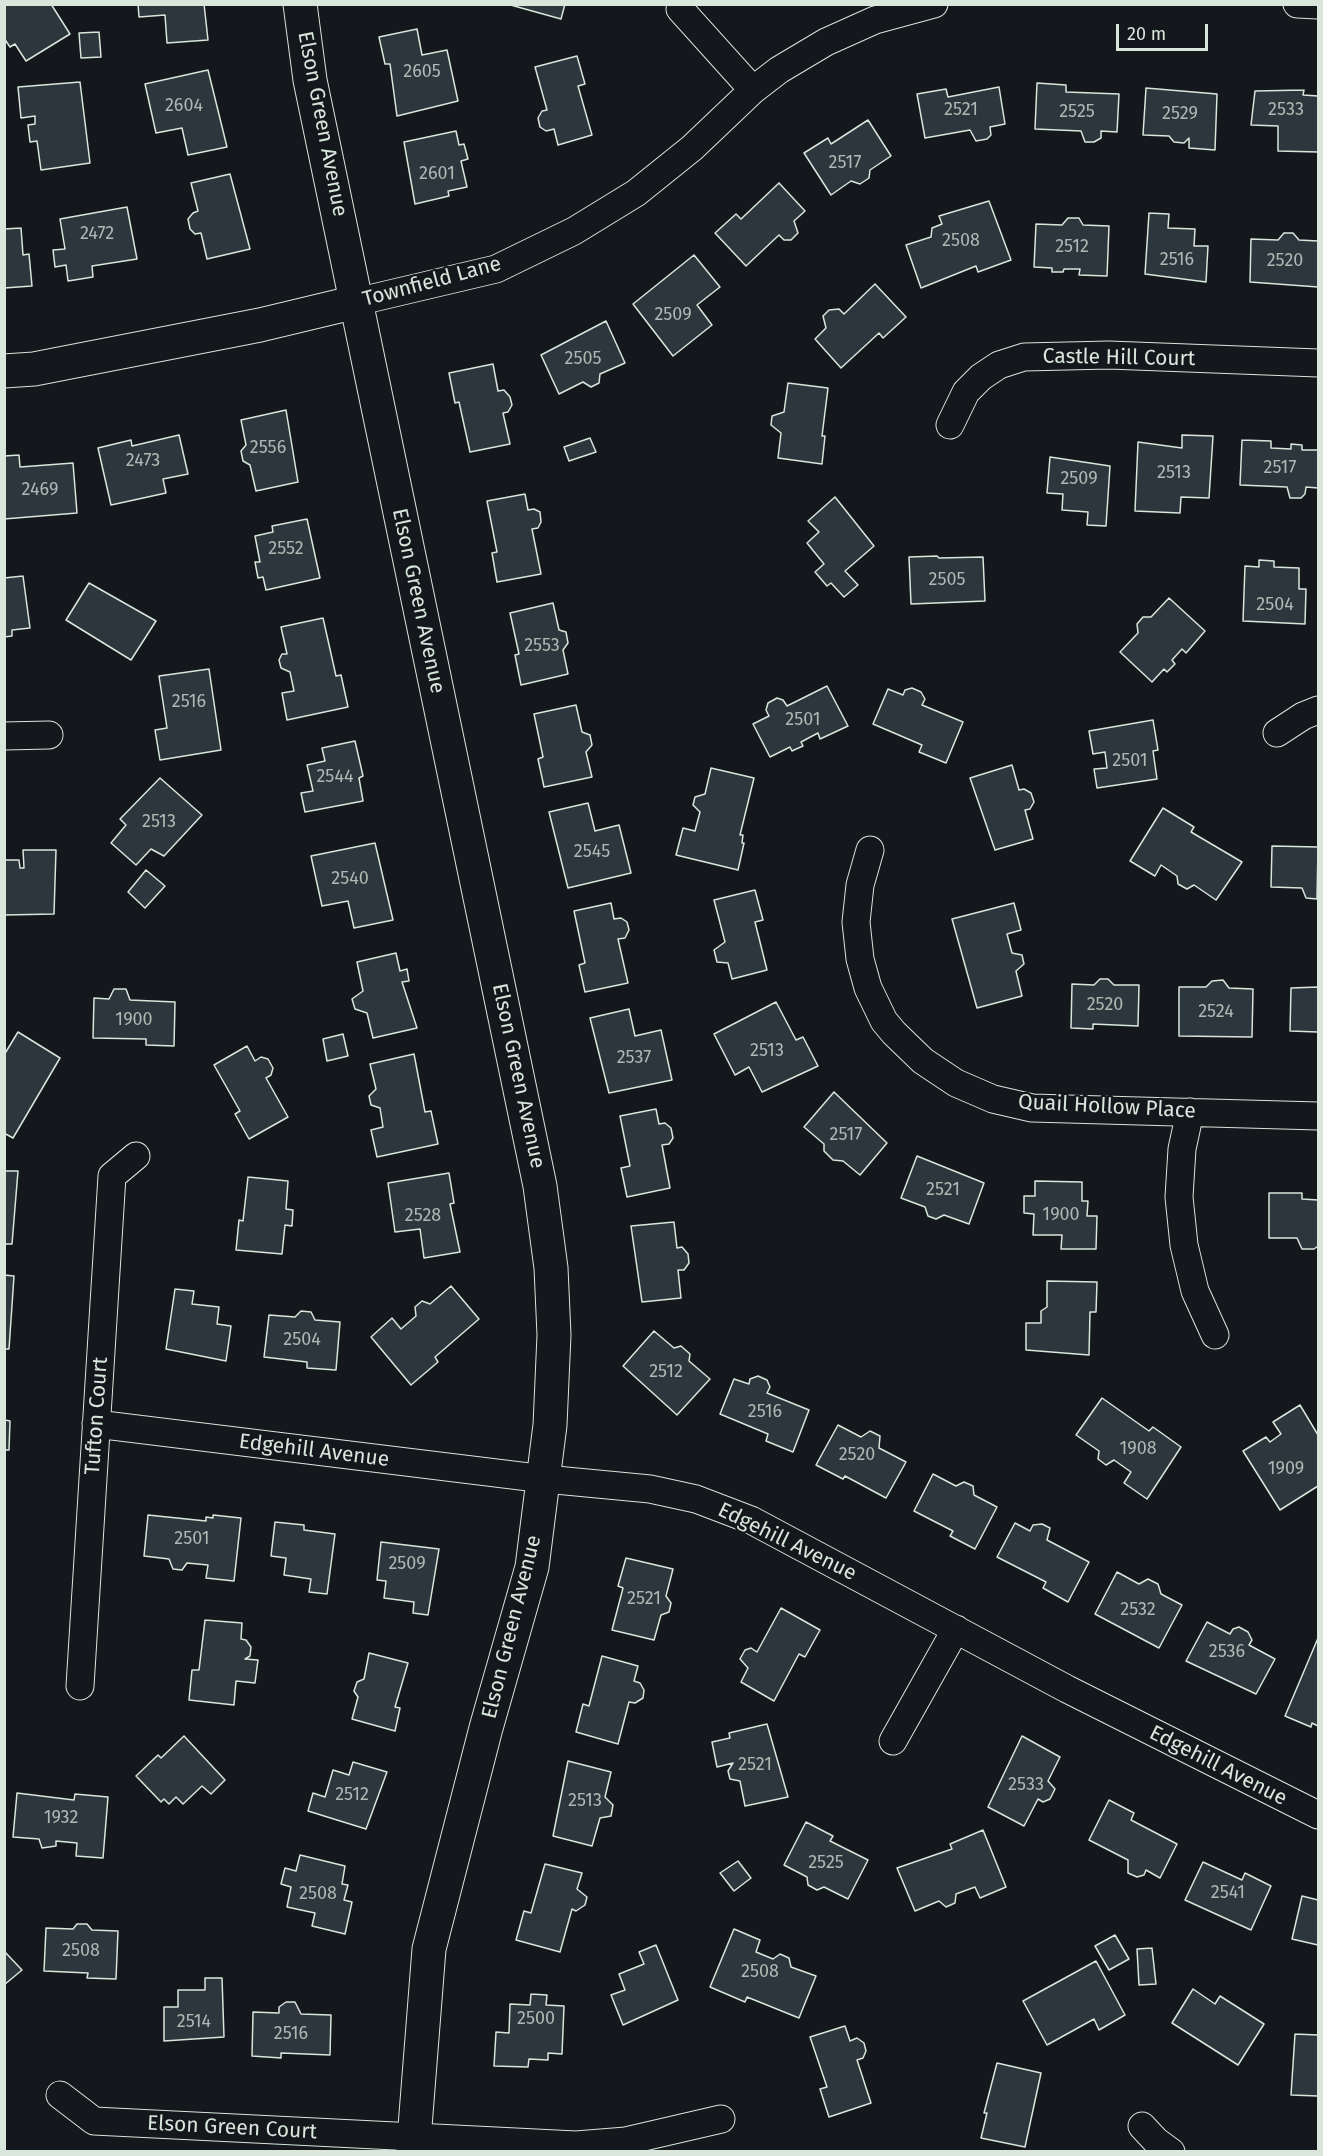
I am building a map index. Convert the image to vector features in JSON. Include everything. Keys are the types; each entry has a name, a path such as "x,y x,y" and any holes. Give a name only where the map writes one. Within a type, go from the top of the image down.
{"street":[{"name":"Elson Green Avenue","path":"300,4 310,80 540,1186 551,1268 554,1335 545,1479 532,1567 486,1728 429,1949 413,2144"},
{"name":"Townfield Lane","path":"4,371 34,369 260,325 496,268 574,231 644,186 692,148 753,90 779,70 826,42 875,20 933,4"},
{"path":"1297,4 1318,5"},
{"path":"680,9 753,90"},
{"name":"Castle Hill Court","path":"950,425 966,392 981,376 999,365 1024,357 1109,355 1318,363"},
{"path":"1277,733 1318,710"},
{"path":"4,736 49,735"},
{"name":"Quail Hollow Place","path":"870,850 860,885 856,922 860,959 868,988 884,1021 923,1061 956,1083 993,1099 1032,1108 1318,1116"},
{"path":"1190,1112 1182,1149 1179,1197 1184,1245 1195,1291 1215,1335"},
{"name":"Tufton Court","path":"80,1686 112,1176 136,1156"},
{"name":"Edgehill Avenue","path":"96,1424 545,1479 650,1489 696,1499 751,1520 1067,1689 1318,1815"},
{"path":"893,1741 956,1629"},
{"name":"Elson Green Court","path":"60,2095 94,2121 413,2144 576,2145 626,2141 721,2120"},
{"path":"1142,2126 1156,2141 1172,2151"}],"building":[{"path":"4,4 51,4 70,34 26,61 15,44 10,47 4,38"},
{"path":"138,4 204,4 208,40 167,43 165,15 139,17"},
{"path":"507,4 565,4 561,19"},
{"path":"417,29 422,55 447,50 458,101 397,116 390,64 385,64 379,37"},
{"path":"99,32 101,57 81,58 79,33"},
{"path":"577,56 585,84 578,86 592,135 558,145 554,129 546,131 540,127 538,118 542,111 547,110 535,67"},
{"path":"208,70 227,147 188,155 182,128 156,133 145,84"},
{"path":"80,82 90,163 41,170 37,141 30,142 28,125 35,124 35,116 21,118 18,87"},
{"path":"1037,83 1066,85 1066,92 1119,94 1117,132 1101,131 1101,138 1094,142 1085,142 1081,131 1035,129"},
{"path":"999,87 1005,124 990,127 991,135 987,139 976,141 970,130 925,138 917,94 946,89 948,97"},
{"path":"1146,88 1217,94 1215,150 1189,148 1189,138 1184,143 1174,142 1169,136 1143,135"},
{"path":"1304,90 1303,95 1318,96 1318,152 1278,151 1278,126 1251,125 1255,91"},
{"path":"868,120 891,156 870,170 869,178 860,184 851,181 831,195 804,153 828,138 831,144"},
{"path":"456,131 459,145 464,144 468,159 461,161 467,187 448,191 449,196 415,204 404,142"},
{"path":"230,174 250,249 207,259 201,233 195,234 190,229 188,219 198,211 191,183"},
{"path":"779,183 805,211 794,221 798,233 791,240 784,240 779,235 746,266 715,233 736,214 741,219"},
{"path":"989,201 1011,260 978,272 976,266 921,288 906,245 931,237 932,228 942,224 939,216"},
{"path":"127,207 137,259 92,266 93,277 68,281 66,265 55,267 53,250 65,249 60,219"},
{"path":"1149,213 1169,214 1168,228 1195,229 1194,246 1208,246 1206,282 1145,274"},
{"path":"1068,218 1079,218 1083,225 1109,226 1107,276 1079,275 1080,269 1052,272 1052,268 1034,267 1036,224 1062,225"},
{"path":"21,228 23,255 29,254 32,286 4,288 4,229"},
{"path":"1284,233 1293,233 1299,240 1318,241 1318,287 1250,282 1251,239 1278,240"},
{"path":"694,255 720,287 697,305 712,325 673,356 633,304"},
{"path":"875,284 906,317 883,338 879,333 841,368 815,339 826,328 823,316 829,310 839,309 844,314"},
{"path":"606,321 625,363 600,374 599,383 591,387 583,382 559,394 541,355"},
{"path":"493,364 498,391 504,390 510,397 512,405 508,412 503,413 510,444 470,452 459,402 455,403 449,373"},
{"path":"788,383 828,388 822,436 825,436 822,464 778,458 781,433 771,425 772,416 784,412"},
{"path":"286,410 298,482 256,491 250,465 243,461 241,451 246,445 241,420"},
{"path":"179,435 188,474 163,479 166,493 111,505 98,448 131,440 132,446"},
{"path":"1182,435 1213,436 1209,498 1181,497 1180,513 1135,511 1138,442 1182,448"},
{"path":"590,438 596,452 569,461 564,447"},
{"path":"1242,440 1271,441 1271,448 1291,449 1291,444 1302,445 1302,450 1318,450 1318,488 1306,487 1305,494 1301,498 1290,498 1287,487 1240,485"},
{"path":"19,455 20,467 73,463 77,513 4,519 4,456"},
{"path":"1050,457 1110,466 1106,526 1087,525 1088,512 1062,510 1063,494 1047,493"},
{"path":"525,494 528,510 534,509 540,512 541,522 538,528 532,529 541,574 497,582 492,553 497,552 487,501"},
{"path":"835,497 874,546 845,571 858,585 844,597 831,583 827,586 815,572 824,564 807,543 819,532 808,521"},
{"path":"307,519 320,578 266,590 263,577 258,578 255,562 260,562 255,536 273,532 272,526"},
{"path":"937,556 939,558 983,557 985,601 911,604 909,557"},
{"path":"1259,560 1274,561 1274,567 1299,568 1299,589 1306,589 1305,624 1243,621 1245,566 1259,567"},
{"path":"23,576 30,628 12,630 12,636 4,637 4,578"},
{"path":"89,583 156,621 131,660 66,620"},
{"path":"1169,598 1205,631 1186,653 1182,649 1172,660 1175,664 1167,672 1164,669 1152,682 1120,652 1138,633 1137,624 1143,617 1151,617"},
{"path":"553,603 559,630 566,632 568,643 563,650 568,674 521,685 515,655 519,654 510,613"},
{"path":"323,618 336,676 341,675 348,707 287,720 282,693 294,691 290,672 281,668 279,660 282,654 287,654 281,627"},
{"path":"209,669 221,750 160,760 155,730 167,728 159,676"},
{"path":"827,686 848,726 820,739 818,733 801,742 803,746 792,751 790,747 770,757 753,724 769,716 766,710 768,703 777,698 783,700 787,706"},
{"path":"912,688 921,692 925,699 922,705 963,722 946,763 919,752 922,745 873,724 888,689 903,695 905,690"},
{"path":"576,705 582,732 590,735 592,745 586,752 592,777 544,787 538,759 543,757 534,714"},
{"path":"1153,720 1158,750 1153,751 1157,779 1097,788 1094,769 1107,768 1105,752 1093,754 1089,731"},
{"path":"355,741 363,776 359,778 363,801 305,812 301,793 313,791 307,765 325,761 322,748"},
{"path":"1012,765 1019,790 1024,789 1031,793 1034,802 1030,809 1025,810 1033,839 995,850 970,778"},
{"path":"711,768 754,778 740,835 743,835 742,843 744,843 738,870 676,855 683,828 695,831 700,812 693,805 695,797 705,794"},
{"path":"160,778 202,815 164,856 151,849 136,865 111,843 126,825 120,819"},
{"path":"588,803 595,831 619,825 631,873 568,888 549,812"},
{"path":"1163,808 1194,827 1191,832 1242,862 1216,900 1194,885 1187,889 1178,884 1177,876 1161,865 1155,876 1130,861"},
{"path":"375,843 393,920 354,928 348,901 322,906 311,856"},
{"path":"1272,846 1318,847 1317,899 1306,898 1302,888 1271,887"},
{"path":"23,850 56,850 54,914 4,915 4,860 19,860 20,868 24,868"},
{"path":"146,870 165,886 145,908 128,892"},
{"path":"755,890 763,920 755,922 767,970 732,979 728,963 717,962 714,950 725,942 714,900"},
{"path":"611,903 614,919 621,918 627,922 629,930 625,938 618,939 628,983 585,992 579,965 585,963 574,911"},
{"path":"1014,903 1021,930 1007,934 1012,953 1022,955 1024,964 1016,971 1022,996 977,1008 952,919"},
{"path":"396,953 400,971 407,969 409,981 402,982 417,1028 373,1038 367,1013 355,1009 352,999 363,991 357,962"},
{"path":"1100,979 1108,979 1114,985 1139,985 1138,1026 1093,1024 1093,1029 1071,1028 1072,984 1094,985"},
{"path":"1223,980 1229,988 1253,989 1252,1037 1179,1036 1179,987 1206,987 1212,981"},
{"path":"1318,987 1318,1032 1290,1031 1291,988"},
{"path":"114,989 126,989 130,1000 175,1002 174,1046 146,1045 146,1039 93,1038 94,998 109,999"},
{"path":"776,1002 796,1040 803,1037 818,1066 762,1092 749,1067 735,1075 714,1034"},
{"path":"629,1009 635,1036 661,1030 672,1080 609,1093 590,1018"},
{"path":"18,1032 60,1058 13,1138 4,1133 4,1055"},
{"path":"343,1034 348,1056 327,1061 323,1039"},
{"path":"247,1046 255,1061 261,1057 268,1059 273,1068 271,1075 266,1078 288,1117 249,1139 235,1114 240,1111 214,1065"},
{"path":"414,1054 425,1112 431,1111 438,1144 377,1157 371,1130 383,1127 380,1108 371,1105 369,1096 376,1089 370,1064"},
{"path":"834,1092 887,1143 860,1175 843,1161 833,1160 824,1151 824,1144 804,1127"},
{"path":"656,1109 659,1124 665,1123 671,1128 673,1138 669,1144 662,1145 670,1188 627,1197 621,1168 630,1166 620,1116"},
{"path":"917,1156 984,1183 969,1224 944,1215 936,1219 928,1216 925,1207 901,1198"},
{"path":"4,1171 18,1171 12,1244 4,1244"},
{"path":"449,1173 454,1203 450,1204 460,1252 424,1258 420,1229 395,1232 388,1183"},
{"path":"248,1177 288,1181 286,1209 293,1210 292,1226 285,1225 282,1254 236,1250 239,1220 243,1221"},
{"path":"1035,1181 1082,1182 1082,1201 1088,1201 1087,1216 1097,1216 1096,1249 1061,1249 1062,1235 1033,1235 1034,1214 1024,1213 1024,1196 1035,1196"},
{"path":"1269,1193 1302,1193 1302,1199 1318,1200 1318,1246 1314,1249 1302,1249 1297,1238 1269,1238"},
{"path":"674,1222 677,1248 682,1247 688,1254 689,1263 684,1270 678,1270 681,1298 642,1302 631,1226"},
{"path":"4,1275 14,1276 9,1349 4,1349"},
{"path":"1047,1281 1097,1282 1096,1312 1090,1312 1089,1355 1026,1350 1026,1323 1041,1323 1041,1311 1047,1307"},
{"path":"451,1286 479,1319 435,1357 438,1362 411,1385 371,1337 392,1318 401,1329 416,1316 415,1307 422,1301 430,1304"},
{"path":"175,1289 194,1291 192,1304 219,1307 217,1324 231,1326 226,1361 166,1349"},
{"path":"301,1311 311,1312 315,1320 340,1322 336,1370 307,1368 307,1362 264,1357 269,1315 295,1317"},
{"path":"654,1331 674,1348 681,1346 690,1354 689,1361 710,1379 677,1415 623,1366"},
{"path":"758,1376 767,1380 770,1387 767,1393 809,1410 793,1452 766,1441 768,1434 720,1414 734,1379 749,1384 750,1379"},
{"path":"4,1388 5,1420 10,1421 9,1450 4,1450"},
{"path":"1102,1398 1149,1431 1153,1427 1181,1447 1147,1499 1124,1483 1131,1472 1114,1460 1106,1465 1098,1459 1099,1451 1076,1435"},
{"path":"1300,1405 1318,1435 1318,1486 1280,1510 1243,1451 1266,1437 1270,1442 1281,1434 1273,1422"},
{"path":"838,1425 861,1437 870,1431 880,1436 879,1448 906,1462 886,1498 845,1476 843,1479 816,1465"},
{"path":"933,1474 956,1486 964,1482 973,1486 974,1495 997,1507 975,1549 950,1536 953,1531 914,1511"},
{"path":"148,1515 206,1521 206,1517 213,1518 213,1515 241,1518 234,1581 206,1578 208,1565 187,1563 182,1570 173,1569 169,1559 144,1556"},
{"path":"275,1522 304,1525 304,1530 335,1534 327,1594 309,1592 311,1579 284,1575 286,1558 271,1556"},
{"path":"1015,1523 1030,1531 1033,1525 1042,1524 1050,1528 1047,1540 1089,1562 1068,1602 1043,1588 1046,1582 997,1557"},
{"path":"381,1542 439,1549 428,1615 413,1613 414,1602 384,1598 386,1581 377,1580"},
{"path":"626,1558 673,1569 666,1596 671,1603 669,1612 661,1615 654,1640 612,1630 623,1588 618,1586"},
{"path":"1117,1572 1139,1584 1148,1579 1158,1584 1161,1594 1182,1605 1159,1648 1095,1614"},
{"path":"781,1608 820,1630 805,1657 799,1654 774,1701 741,1682 748,1668 740,1659 745,1650 751,1648 757,1652"},
{"path":"205,1620 242,1623 241,1639 246,1640 251,1647 250,1656 245,1659 258,1660 255,1683 236,1681 234,1705 189,1700 192,1670 199,1670"},
{"path":"1207,1622 1230,1634 1233,1629 1239,1627 1248,1632 1252,1640 1249,1645 1275,1659 1256,1694 1186,1661"},
{"path":"1318,1638 1318,1726 1312,1723 1311,1727 1285,1716"},
{"path":"369,1653 408,1663 395,1707 400,1708 395,1731 352,1719 358,1697 354,1691 357,1682 364,1679"},
{"path":"602,1656 638,1666 634,1681 640,1683 644,1690 643,1698 635,1703 629,1702 618,1744 576,1732 583,1704 589,1706"},
{"path":"767,1724 788,1797 745,1806 740,1781 730,1779 728,1771 733,1763 717,1767 712,1742 730,1738 729,1733"},
{"path":"184,1736 225,1780 211,1794 202,1786 183,1804 176,1797 169,1804 164,1799 161,1802 136,1776 158,1755 161,1758"},
{"path":"1022,1736 1060,1757 1048,1781 1055,1789 1050,1799 1043,1802 1038,1799 1024,1826 988,1807"},
{"path":"568,1761 611,1772 605,1797 613,1805 611,1816 600,1818 592,1846 553,1836"},
{"path":"353,1762 387,1772 366,1829 308,1811 313,1793 325,1797 333,1770 349,1775"},
{"path":"17,1793 74,1800 75,1794 108,1797 103,1858 76,1856 77,1843 56,1841 56,1846 42,1848 39,1839 13,1837"},
{"path":"1109,1800 1134,1813 1131,1820 1177,1844 1160,1878 1146,1870 1144,1875 1137,1877 1128,1873 1128,1860 1089,1840"},
{"path":"806,1822 833,1836 830,1841 868,1860 848,1899 824,1887 817,1890 808,1885 807,1877 784,1865"},
{"path":"983,1830 1006,1887 980,1898 975,1887 956,1894 955,1903 946,1907 939,1901 915,1911 897,1868 952,1849 950,1844"},
{"path":"300,1855 345,1866 342,1884 348,1885 344,1900 352,1902 345,1934 312,1926 315,1913 287,1907 291,1887 281,1884 285,1868 296,1871"},
{"path":"738,1861 751,1878 734,1891 720,1873"},
{"path":"1203,1862 1242,1880 1245,1873 1271,1886 1251,1930 1185,1900"},
{"path":"545,1864 582,1873 577,1889 587,1897 585,1905 576,1911 572,1909 560,1952 516,1940 524,1911 531,1913"},
{"path":"1302,1896 1318,1900 1318,1945 1292,1939"},
{"path":"77,1924 87,1924 92,1930 118,1931 116,1979 87,1978 88,1973 44,1971 46,1928 73,1929"},
{"path":"734,1929 760,1940 756,1952 773,1959 780,1954 789,1958 791,1967 816,1976 799,2018 747,1997 745,2002 710,1987"},
{"path":"1115,1935 1129,1959 1109,1970 1095,1946"},
{"path":"656,1945 678,2000 623,2025 611,1995 625,1990 619,1974 644,1964 639,1952"},
{"path":"1152,1948 1156,1984 1139,1985 1137,1949"},
{"path":"4,1951 22,1970 4,1985"},
{"path":"1096,1961 1125,2015 1099,2030 1094,2019 1047,2045 1023,2001"},
{"path":"205,1978 222,1978 224,2037 164,2041 164,2007 178,2007 178,1990 205,1990"},
{"path":"1193,1989 1215,2004 1220,1996 1264,2024 1238,2065 1172,2023"},
{"path":"531,1994 547,1995 546,2005 564,2006 562,2054 548,2053 548,2060 529,2059 528,2067 494,2066 496,2032 509,2033 510,2004 530,2005"},
{"path":"286,2002 295,2002 301,2014 331,2015 330,2055 281,2053 281,2058 252,2056 253,2012 279,2013 279,2007"},
{"path":"845,2026 850,2041 857,2038 864,2043 866,2051 863,2058 857,2060 871,2103 829,2117 820,2089 827,2087 810,2037"},
{"path":"1295,2034 1318,2035 1318,2096 1291,2095"},
{"path":"997,2063 1041,2073 1025,2147 981,2138 987,2113 984,2113"}]}
